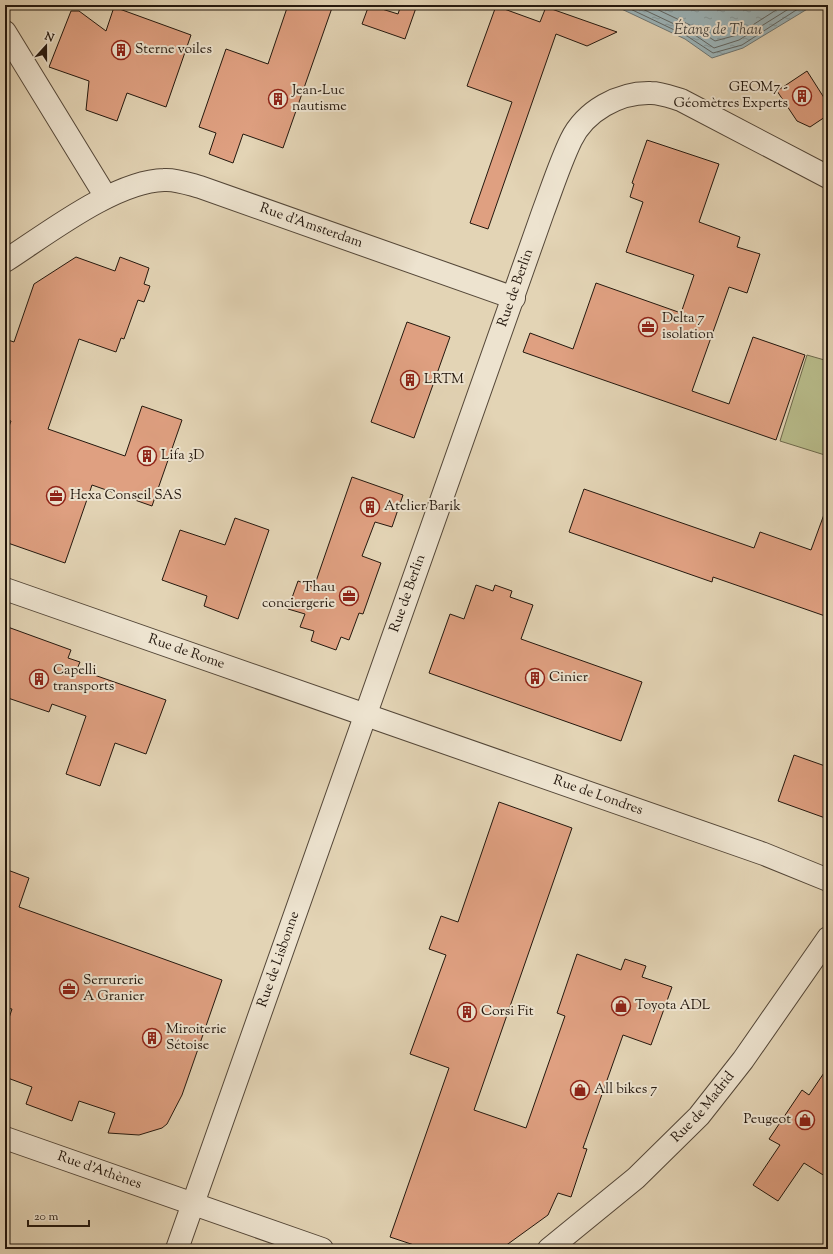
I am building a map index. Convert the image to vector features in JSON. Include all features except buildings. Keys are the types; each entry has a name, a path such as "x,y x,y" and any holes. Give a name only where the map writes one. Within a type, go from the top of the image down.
{"street":[{"path":"5,32 106,197"},
{"name":"Rue de Berlin","path":"367,715 543,212 571,139 583,122 600,108 616,99 635,94 652,93 681,100 828,177"},
{"name":"Rue d'Amsterdam","path":"5,261 106,197 136,185 151,181 166,180 200,187 514,298"},
{"name":"Rue de Rome","path":"5,589 367,715"},
{"name":"Rue de Londres","path":"367,715 764,854 828,880"},
{"name":"Rue de Lisbonne","path":"177,1249 367,715"},
{"name":"Rue de Madrid","path":"549,1249 636,1178 699,1116 743,1060 828,938"},
{"name":"Rue d'Athènes","path":"5,1138 193,1204"},
{"path":"193,1204 322,1249"}],"green space":[{"path":"807,355 828,361 828,456 780,441"}],"water":[{"name":"Étang de Thau","path":"613,5 814,5 743,48 712,58 685,39"}],"railway":[{"path":"824,1249 828,1244"}],"place":[{"name":"Sterne voiles","path":"121,50"},
{"name":"GEOM7 - Géomètres Experts","path":"802,96"},
{"name":"Jean-Luc nautisme","path":"278,99"},
{"name":"Delta 7 isolation","path":"648,327"},
{"name":"LRTM","path":"410,380"},
{"name":"Lifa 3D","path":"147,456"},
{"name":"Hexa Conseil SAS","path":"56,496"},
{"name":"Atelier Barik","path":"370,507"},
{"name":"Thau conciergerie","path":"349,596"},
{"name":"Cinier","path":"535,678"},
{"name":"Capelli transports","path":"39,679"},
{"name":"Serrurerie A Granier","path":"69,989"},
{"name":"Toyota ADL","path":"621,1006"},
{"name":"Corsi Fit","path":"467,1012"},
{"name":"Miroiterie Sétoise","path":"152,1038"},
{"name":"All bikes 7","path":"580,1090"},
{"name":"Peugeot","path":"805,1120"}]}
